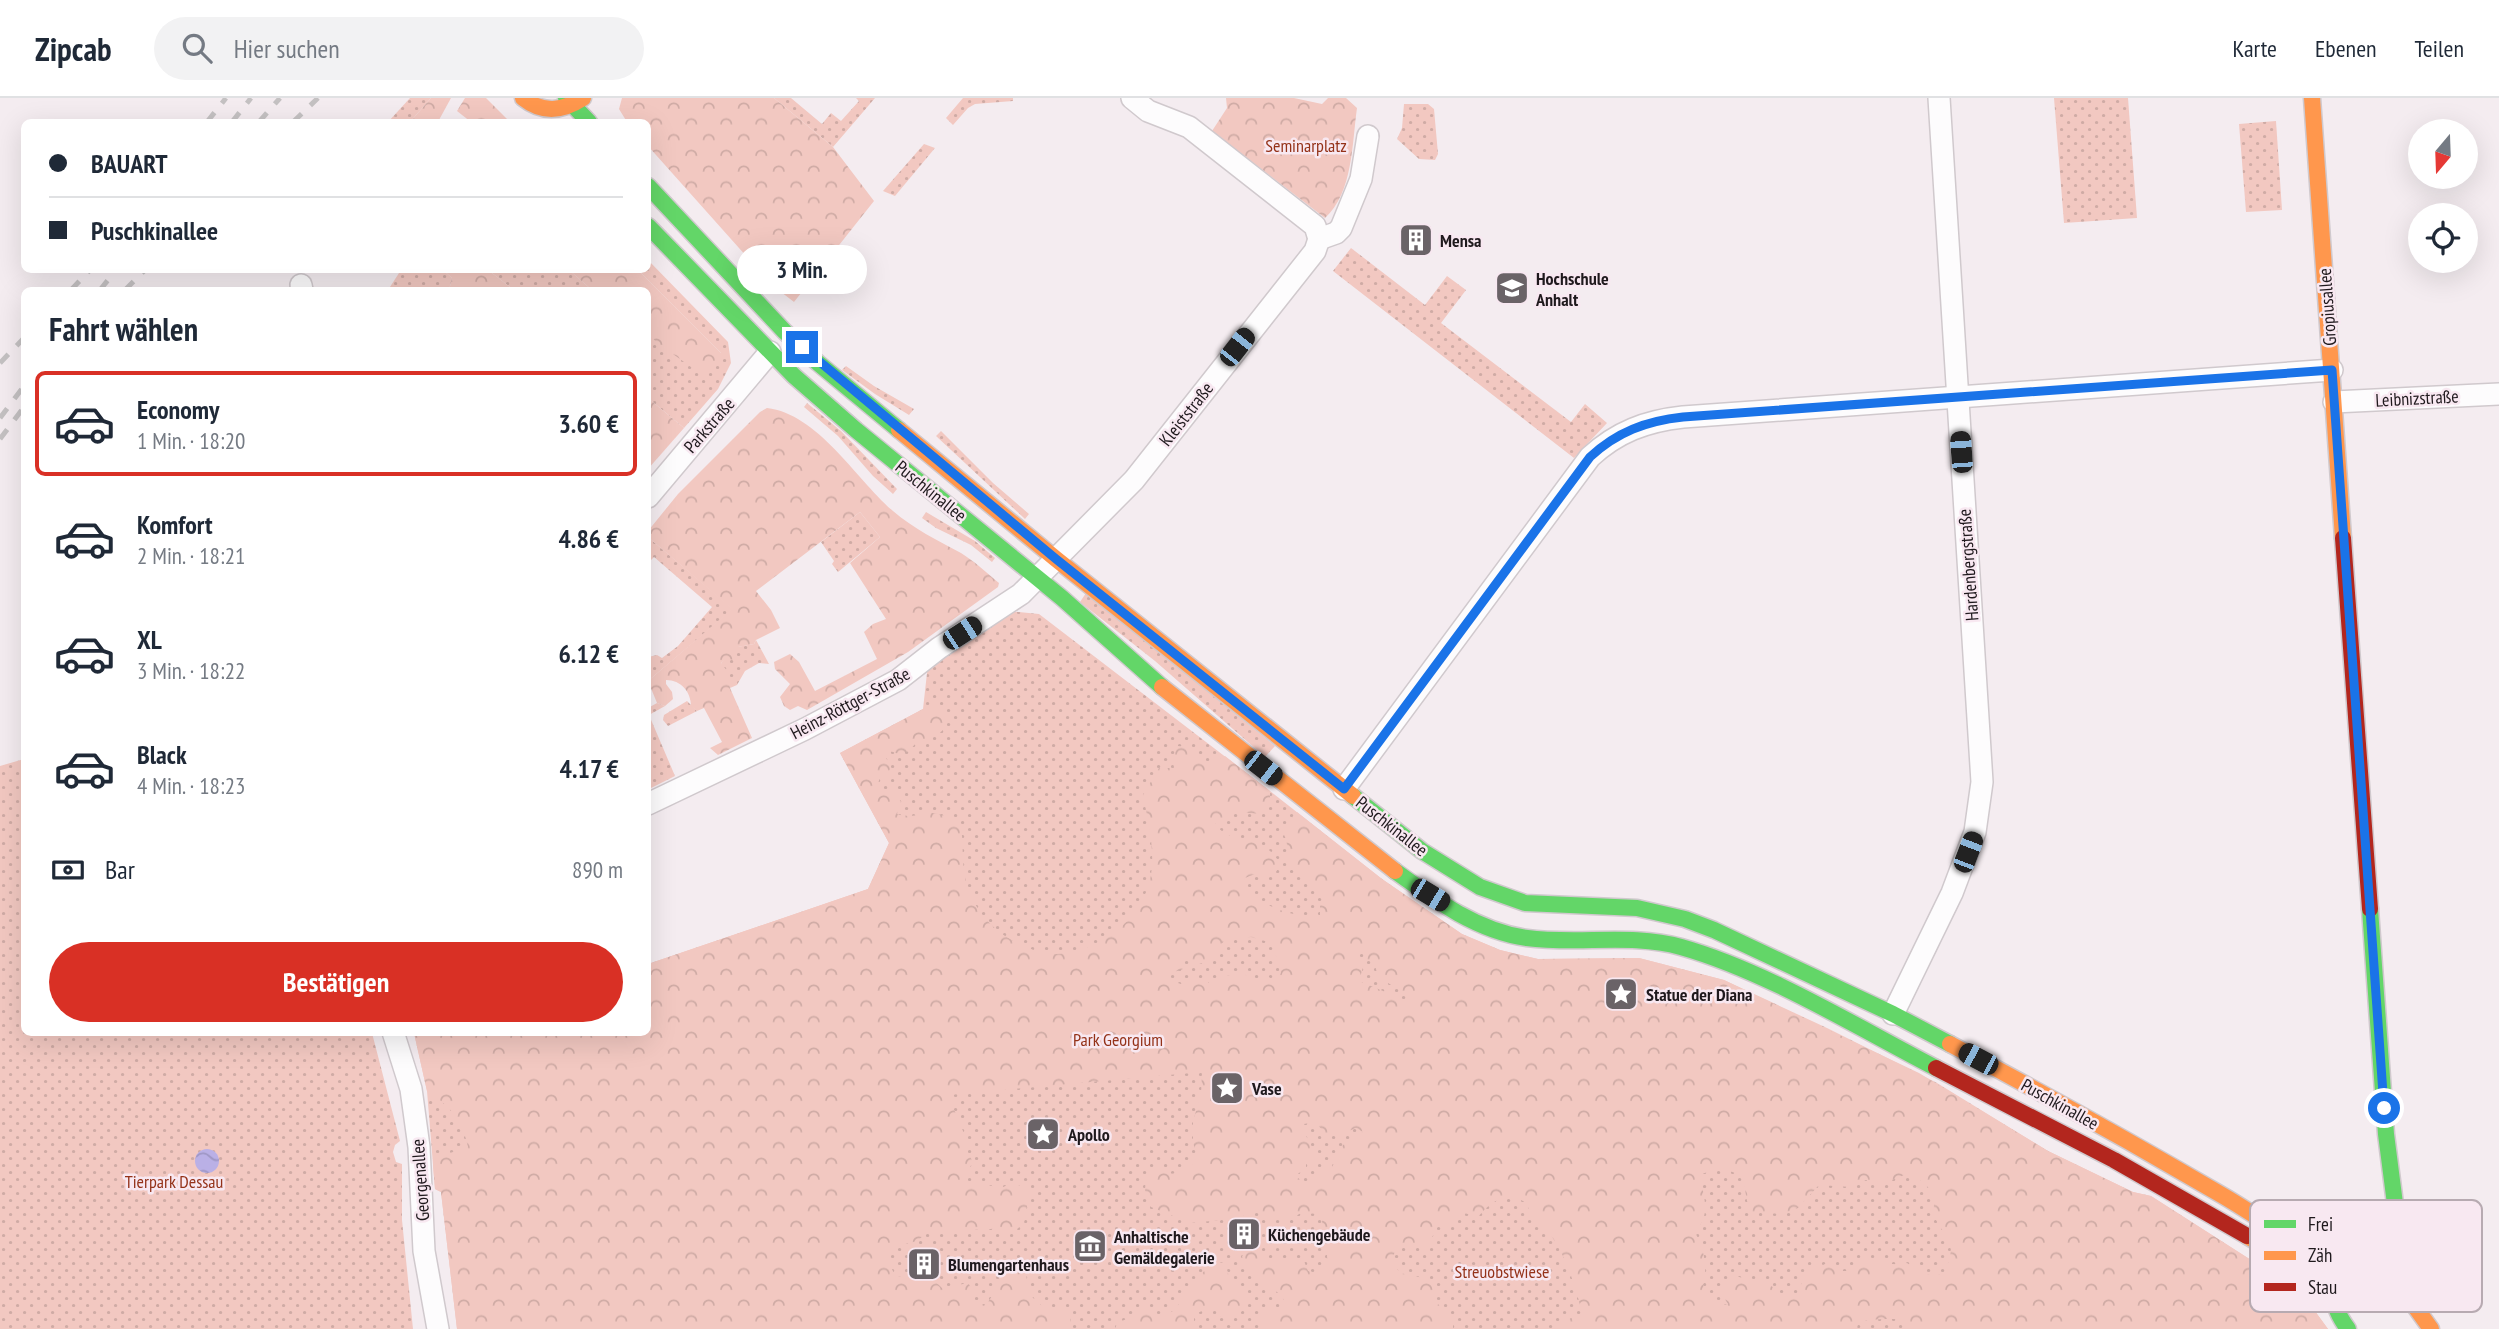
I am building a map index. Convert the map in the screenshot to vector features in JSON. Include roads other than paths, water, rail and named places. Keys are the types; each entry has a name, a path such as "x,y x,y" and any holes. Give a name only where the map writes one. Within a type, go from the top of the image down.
{"main road":[{"name":"Gropiusallee","path":"2312,98 2391,1186 2395,1200"},
{"path":"528,103 548,110 574,100 587,119"},
{"path":"528,103 544,119"},
{"name":"Puschkinallee","path":"651,189 785,332 818,363 1056,559 1432,858 1501,895 1525,903 1637,908 1685,919 1714,930 1893,1014 2130,1142 2250,1211"},
{"name":"Puschkinallee","path":"651,229 818,398 1038,578 1105,635 1140,670 1392,869 1463,915 1506,934 1527,938 1653,942 1676,945 1722,962 1869,1033 2142,1176 2250,1239"},
{"name":"Gropiusallee","path":"2388,1200 2391,1186"},
{"name":"Puschkinallee","path":"2337,1312 2348,1329"},
{"path":"2419,1312 2431,1329"}],"street":[{"path":"1132,98 1148,111 1189,127 1315,226 1319,239 1336,233 1341,228 1361,179 1368,136"},
{"name":"Hardenbergstraße","path":"1893,1014 1952,893 1975,832 1982,782 1939,98"},
{"name":"Kleiststraße","path":"1038,578 1142,470 1315,251 1319,239"},
{"name":"Parkstraße","path":"651,493 770,352"},
{"path":"1344,789 1590,457 1618,434 1662,419 2332,370"},
{"name":"Leibnizstraße","path":"2334,402 2499,394"},
{"name":"Heinz-Röttger-Straße","path":"651,803 805,729 898,680 939,648 1021,594 1038,578"},
{"name":"Georgenallee","path":"394,1036 411,1089 419,1147 425,1251 438,1329"}],"water":[{"path":"207,1149 216,1152 219,1161 216,1170 207,1173 198,1170 195,1161 198,1152"}],"railway":[{"path":"209,119 226,98"},
{"path":"234,119 251,98"},
{"path":"262,119 280,98"},
{"path":"296,119 318,98"},
{"path":"74,287 87,273"},
{"path":"102,287 114,273"},
{"path":"128,287 142,273"},
{"path":"0,363 21,341"},
{"path":"0,418 21,390"},
{"path":"0,439 21,411"}],"place":[{"name":"Mensa","path":"1416,240"},
{"name":"Hochschule Anhalt","path":"1512,288"},
{"name":"Statue der Diana","path":"1621,994"},
{"name":"Vase","path":"1227,1088"},
{"name":"Apollo","path":"1043,1134"},
{"name":"Küchengebäude","path":"1244,1234"},
{"name":"Anhaltische Gemäldegalerie","path":"1090,1246"},
{"name":"Blumengartenhaus","path":"924,1264"}],"park label":[{"name":"Seminarplatz","path":"1306,145"},
{"name":"Park Georgium","path":"1118,1039"},
{"name":"Tierpark Dessau","path":"174,1181"},
{"name":"Streuobstwiese","path":"1502,1271"}]}
